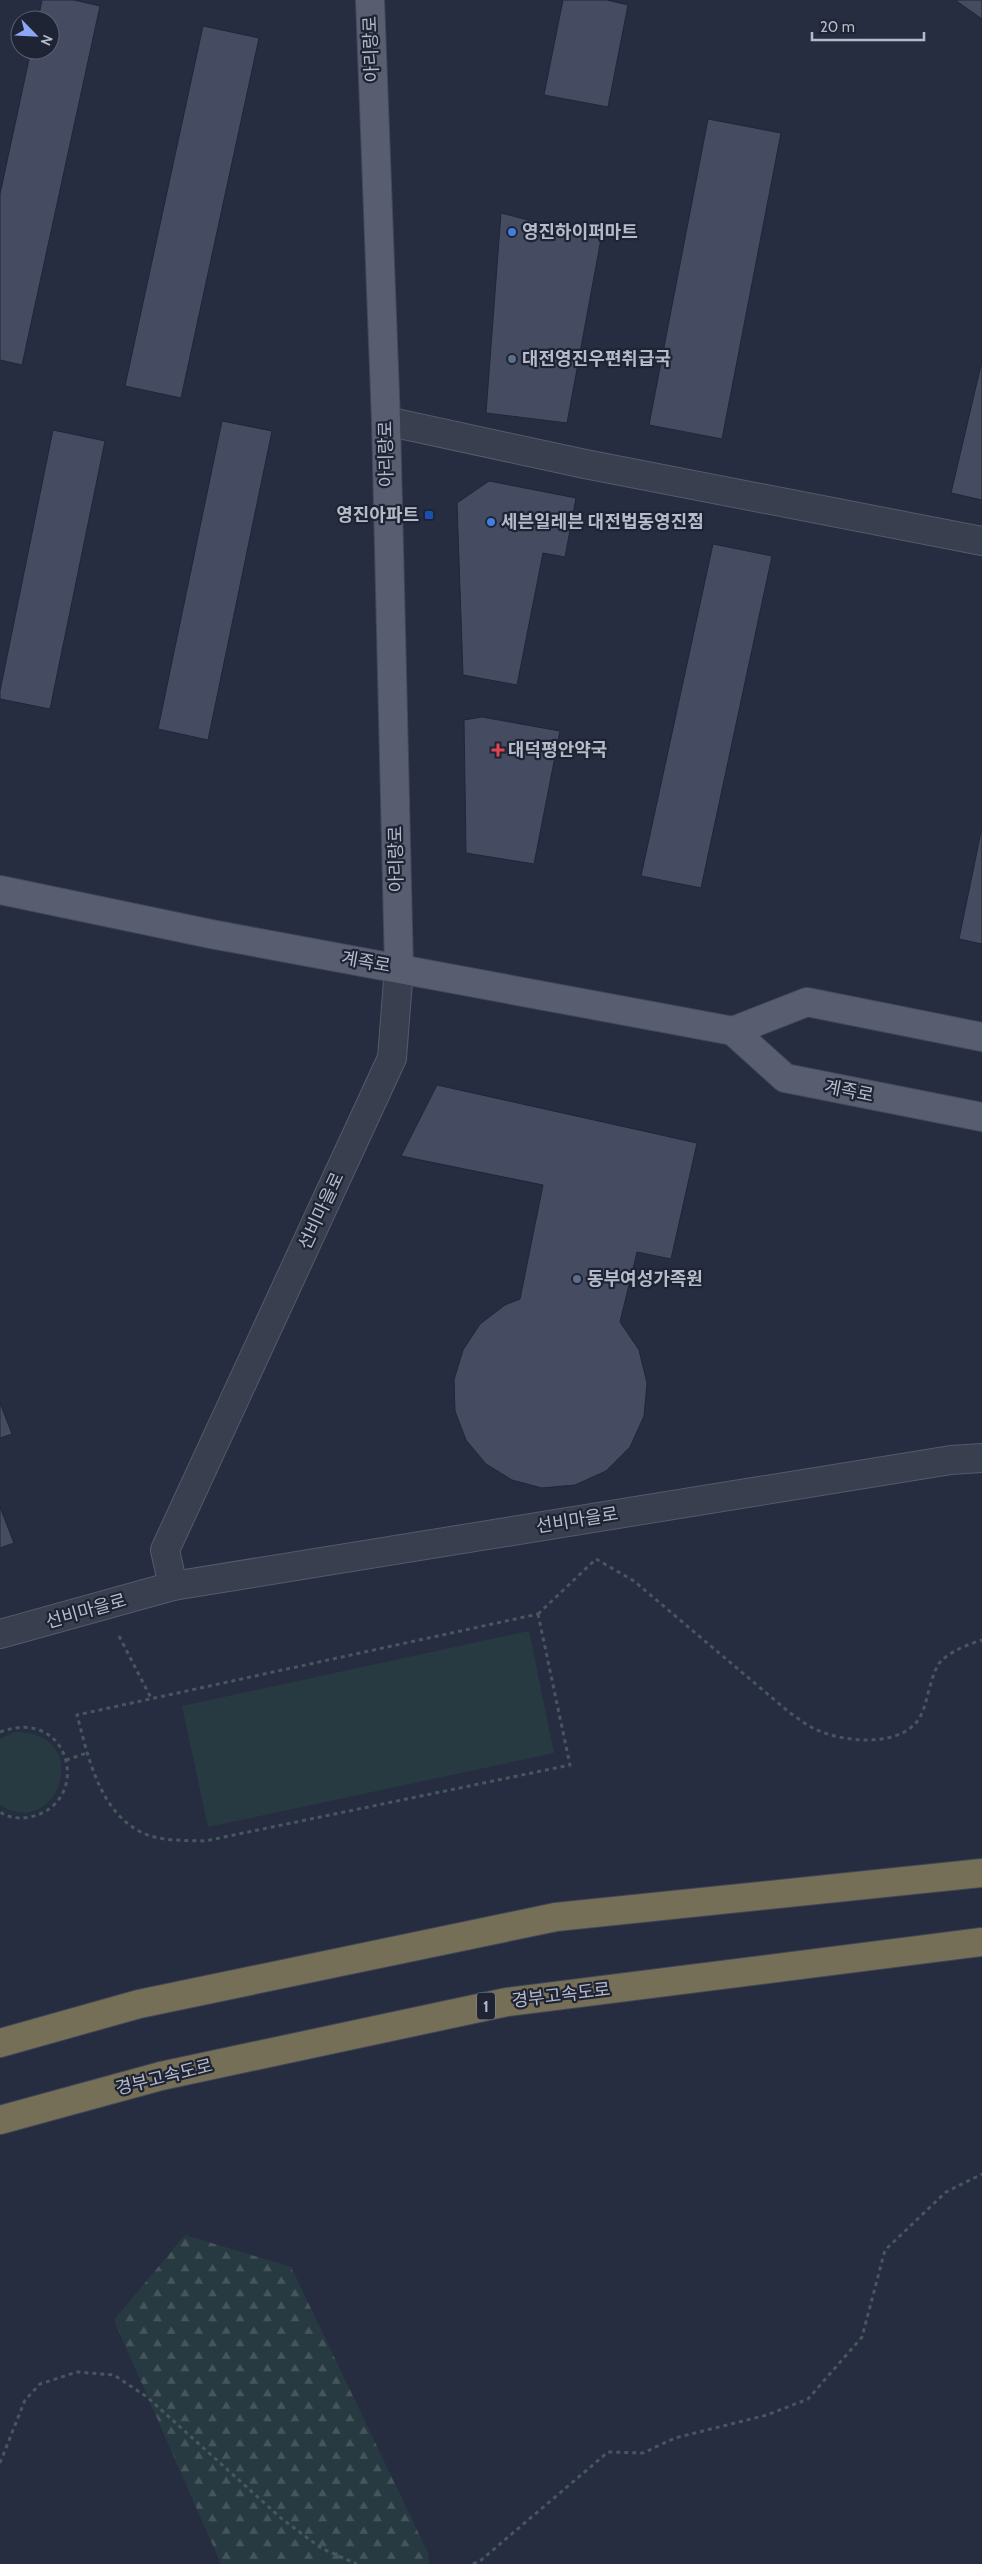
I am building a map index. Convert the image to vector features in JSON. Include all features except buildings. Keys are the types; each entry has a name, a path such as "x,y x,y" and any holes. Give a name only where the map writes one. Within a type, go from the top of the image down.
{"highway":[{"path":"0,2044 139,2004 556,1917 982,1873"},
{"name":"경부고속도로","path":"0,2120 161,2076 506,2002 982,1942"}],"main road":[{"name":"아리랑로","path":"370,0 386,421 399,968"},
{"name":"계족로","path":"0,890 211,934 733,1031 785,1078 982,1117"},
{"path":"733,1031 807,1002 982,1037"}],"street":[{"path":"386,421 604,468 982,541"},
{"name":"선비마을로","path":"172,1586 164,1550 392,1058 399,968"},
{"name":"선비마을로","path":"0,1634 172,1586 942,1461 982,1458"}],"path":[{"path":"538,1614 570,1765 205,1841 170,1840 142,1833 123,1818 106,1799 87,1753 77,1715 538,1614 596,1559 634,1581 790,1713 814,1729 848,1739 875,1740 908,1732 920,1716 941,1661 968,1645 982,1640"},
{"path":"117,1632 152,1700"},
{"path":"0,1732 14,1726 31,1726 47,1733 60,1744 66,1760 68,1777 63,1793 52,1807 38,1815 21,1818 0,1812"},
{"path":"66,1760 87,1753"},
{"path":"473,2564 480,2561 608,2452 642,2453 675,2438 767,2415 808,2399 862,2337 884,2250 946,2192 982,2174"},
{"path":"0,2463 25,2400 40,2384 77,2372 114,2375 147,2398 282,2519 321,2548 357,2564"}],"green space":[{"path":"529,1631 554,1753 208,1827 182,1706"},
{"path":"15,1732 40,1737 55,1749 61,1765 60,1782 52,1798 38,1809 21,1812 0,1805 0,1739"},
{"path":"185,2235 291,2267 428,2553 429,2564 221,2564 114,2320"}],"place":[{"name":"영진하이퍼마트","path":"512,232"},
{"name":"대전영진우편취급국","path":"512,359"},
{"name":"영진아파트","path":"429,515"},
{"name":"세븐일레븐 대전법동영진점","path":"491,522"},
{"name":"대덕평안약국","path":"498,750"},
{"name":"동부여성가족원","path":"577,1279"}]}
